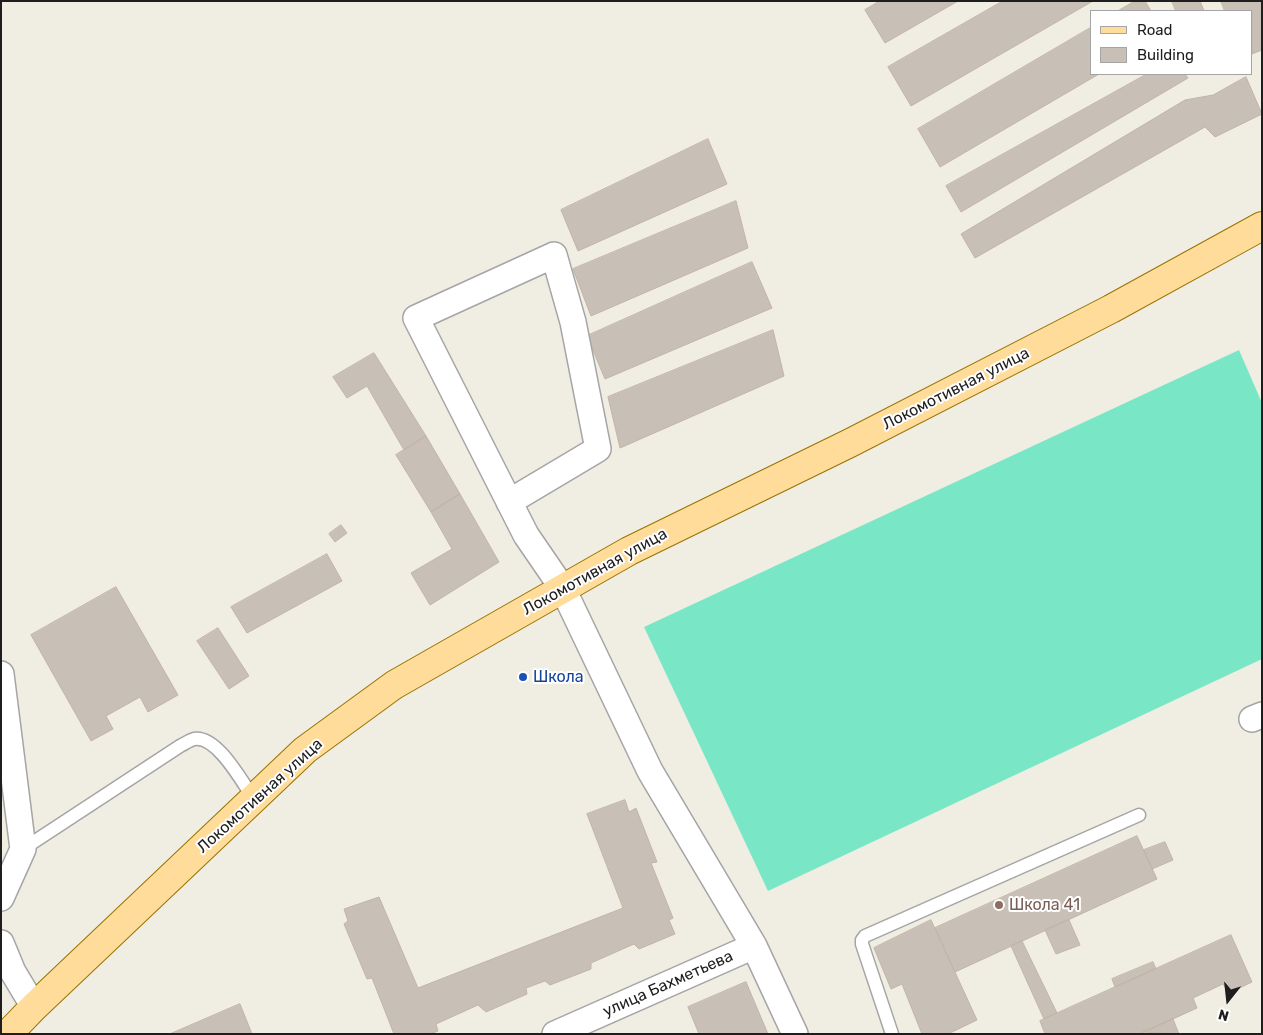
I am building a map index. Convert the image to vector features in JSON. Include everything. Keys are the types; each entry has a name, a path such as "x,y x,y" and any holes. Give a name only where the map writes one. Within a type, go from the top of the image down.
{"main road":[{"name":"Локомотивная улица","path":"8,1034 34,1007 305,750 394,685 629,551 859,439 1111,310 1262,226"}],"street":[{"path":"509,502 598,450 573,322 554,255 416,318 509,502 526,535 563,589 650,771 754,946 796,1034"},
{"path":"1,674 23,849 1,898"},
{"path":"1,943 13,972 34,1007"},
{"name":"улица Бахметьева","path":"555,1034 754,946"}],"lane":[{"path":"23,849 180,746 194,739 208,740 218,748 254,799"},
{"path":"892,1034 862,944 865,936 1139,815"}],"green space":[{"path":"1239,350 1262,403 1262,659 768,891 644,627"}],"building":[{"path":"880,1 958,1 885,43 865,10"},
{"path":"1003,1 1093,1 911,106 888,67"},
{"path":"1135,1 1145,1 1150,10 1120,10"},
{"path":"1172,1 1200,1 1204,10 1176,10"},
{"path":"1221,1 1262,1 1262,50 1253,54 1253,10 1225,10"},
{"path":"1090,28 1090,75 1097,75 940,167 918,129"},
{"path":"1145,75 1186,75 1188,78 961,212 946,186"},
{"path":"1246,77 1262,114 1215,137 1205,127 975,258 961,234 1185,100 1213,95"},
{"path":"708,139 727,184 578,251 561,210"},
{"path":"736,201 748,248 591,316 573,269"},
{"path":"752,262 772,308 605,379 587,336"},
{"path":"773,330 784,376 620,448 608,397"},
{"path":"374,353 426,436 404,450 367,386 347,398 333,377"},
{"path":"426,436 460,494 431,512 396,455"},
{"path":"460,494 499,562 430,605 411,573 452,549 431,512"},
{"path":"341,525 347,533 335,542 329,534"},
{"path":"327,554 342,581 247,633 231,607"},
{"path":"116,587 178,695 148,712 140,697 106,716 113,729 91,741 31,635"},
{"path":"218,628 249,676 229,689 197,641"},
{"path":"625,800 629,812 636,808 657,862 651,863 673,918 669,920 675,934 639,949 634,944 591,963 591,969 550,985 545,981 526,988 527,994 486,1012 478,1005 436,1024 438,1031 430,1034 394,1034 372,978 367,979 344,924 348,921 344,909 379,897 418,988 623,908 587,814"},
{"path":"1137,836 1157,879 955,972 935,928"},
{"path":"1165,842 1173,860 1152,869 1144,850"},
{"path":"931,920 977,1020 948,1034 922,1034 902,984 891,989 874,948"},
{"path":"1069,920 1080,945 1056,954 1045,930"},
{"path":"1231,935 1252,982 1229,993 1223,984 1193,998 1197,1008 1140,1034 1045,1034 1040,1021"},
{"path":"1022,941 1057,1013 1044,1019 1011,946"},
{"path":"1153,962 1156,969 1115,987 1112,979"},
{"path":"746,982 768,1034 699,1034 688,1007"},
{"path":"240,1004 252,1034 170,1034"},
{"path":"1173,1019 1179,1034 1143,1032"}],"place":[{"name":"Школа","path":"523,677"},
{"name":"Школа 41","path":"999,905"}]}
